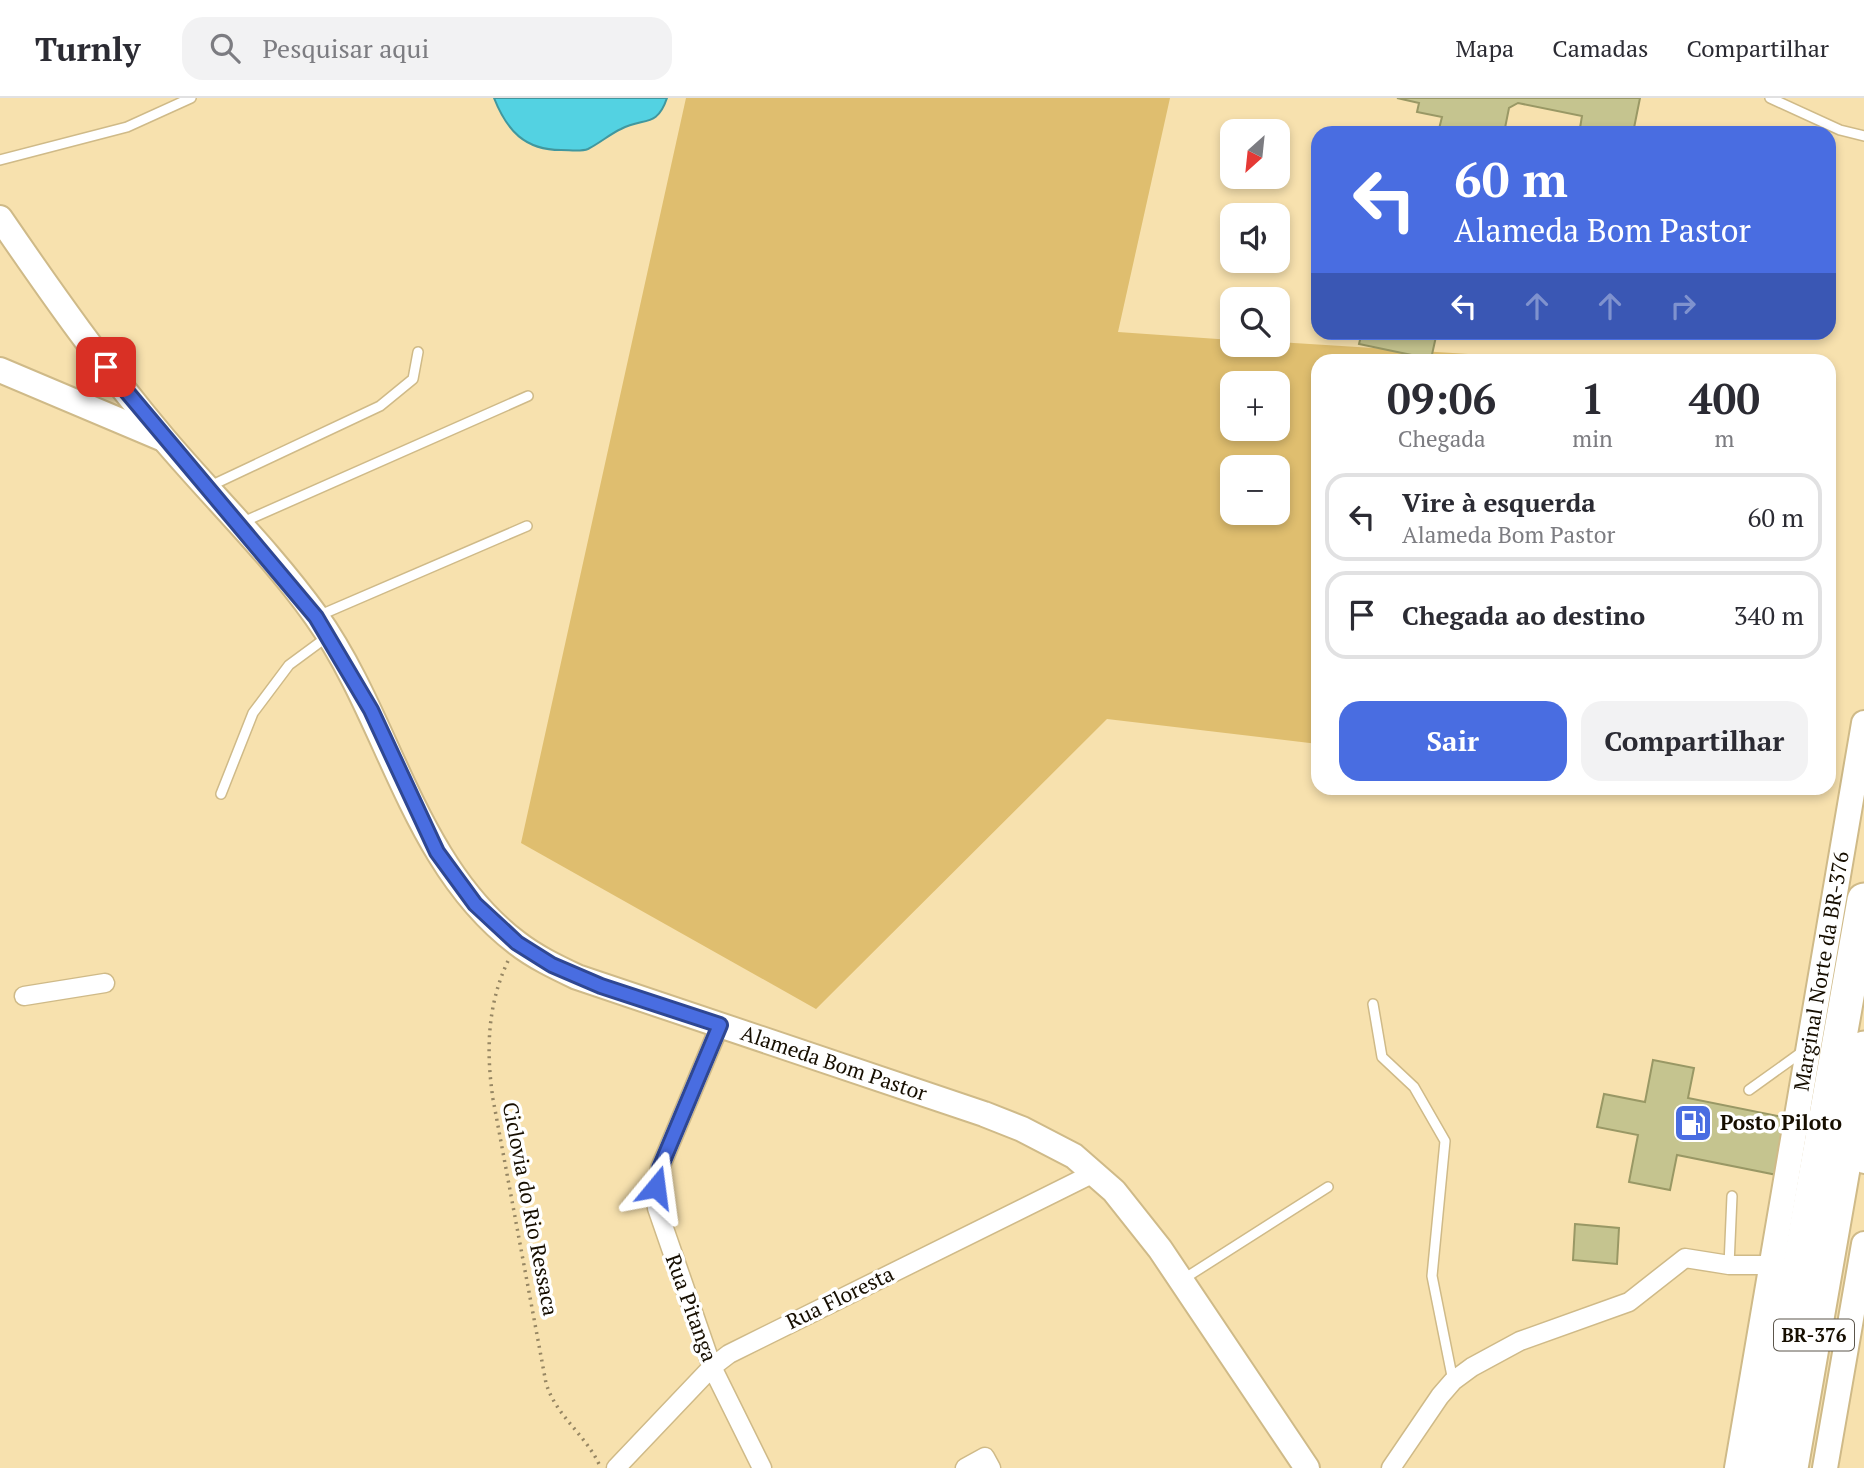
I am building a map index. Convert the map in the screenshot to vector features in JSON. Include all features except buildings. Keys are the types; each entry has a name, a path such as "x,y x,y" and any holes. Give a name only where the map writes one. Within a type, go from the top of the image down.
{"highway":[{"name":"BR-376","path":"1791,1468 1789,1402 1834,1038 1864,900"},
{"name":"BR-376","path":"1764,1468 1789,1402 1855,1099 1834,1038"}],"main road":[{"name":"Alameda Bom Pastor","path":"0,218 87,341 164,439 322,626 371,710 437,852 475,904 517,943 577,977 1022,1129 1074,1156 1096,1172 1137,1218 1307,1468"},
{"path":"0,370 164,439"},
{"name":"Marginal Norte da BR-376","path":"1737,1468 1773,1265 1834,1038 1864,723"},
{"name":"BR-376","path":"1855,1099 1864,1161"},
{"name":"BR-376","path":"1825,1468 1863,1255"}],"street":[{"path":"24,996 105,983"},
{"name":"Rua Pitanga","path":"720,1025 660,1168 656,1187 660,1225 712,1367 762,1468"},
{"name":"Rua Floresta","path":"616,1468 712,1367 746,1344 1096,1172"},
{"path":"1391,1468 1453,1381 1494,1353 1629,1302 1685,1258 1729,1265 1773,1265"},
{"path":"965,1468 988,1463"}],"lane":[{"path":"0,160 127,127 191,98"},
{"path":"1770,98 1831,126"},
{"path":"1836,128 1864,136"},
{"path":"206,487 380,406 414,379 418,352"},
{"path":"238,524 528,396"},
{"path":"220,794 253,713 322,626 527,526"},
{"path":"1373,1004 1382,1057 1414,1087 1445,1141 1432,1276 1453,1381"},
{"path":"1749,1090 1834,1038"},
{"path":"1181,1281 1328,1187"},
{"path":"1729,1265 1732,1196"}],"path":[{"name":"Ciclovia do Rio Ressaca","path":"517,943 500,976 490,1024 489,1074 493,1100 546,1383 555,1406 589,1446 600,1468"}],"shaded area":[{"path":"686,98 1170,98 1118,332 1220,339 1220,357 1290,357 1290,343 1468,354 1311,354 1311,743 1107,719 816,1009 521,843"}],"water":[{"path":"494,98 667,98 654,118 629,125 588,149 579,151 548,149 527,142 511,129"}],"place":[{"name":"Posto Piloto","path":"1693,1123"}],"route":[{"path":"106,367 316,617 371,710 437,852 475,904 517,943 552,965 601,986 720,1025 660,1168 656,1187"}]}
